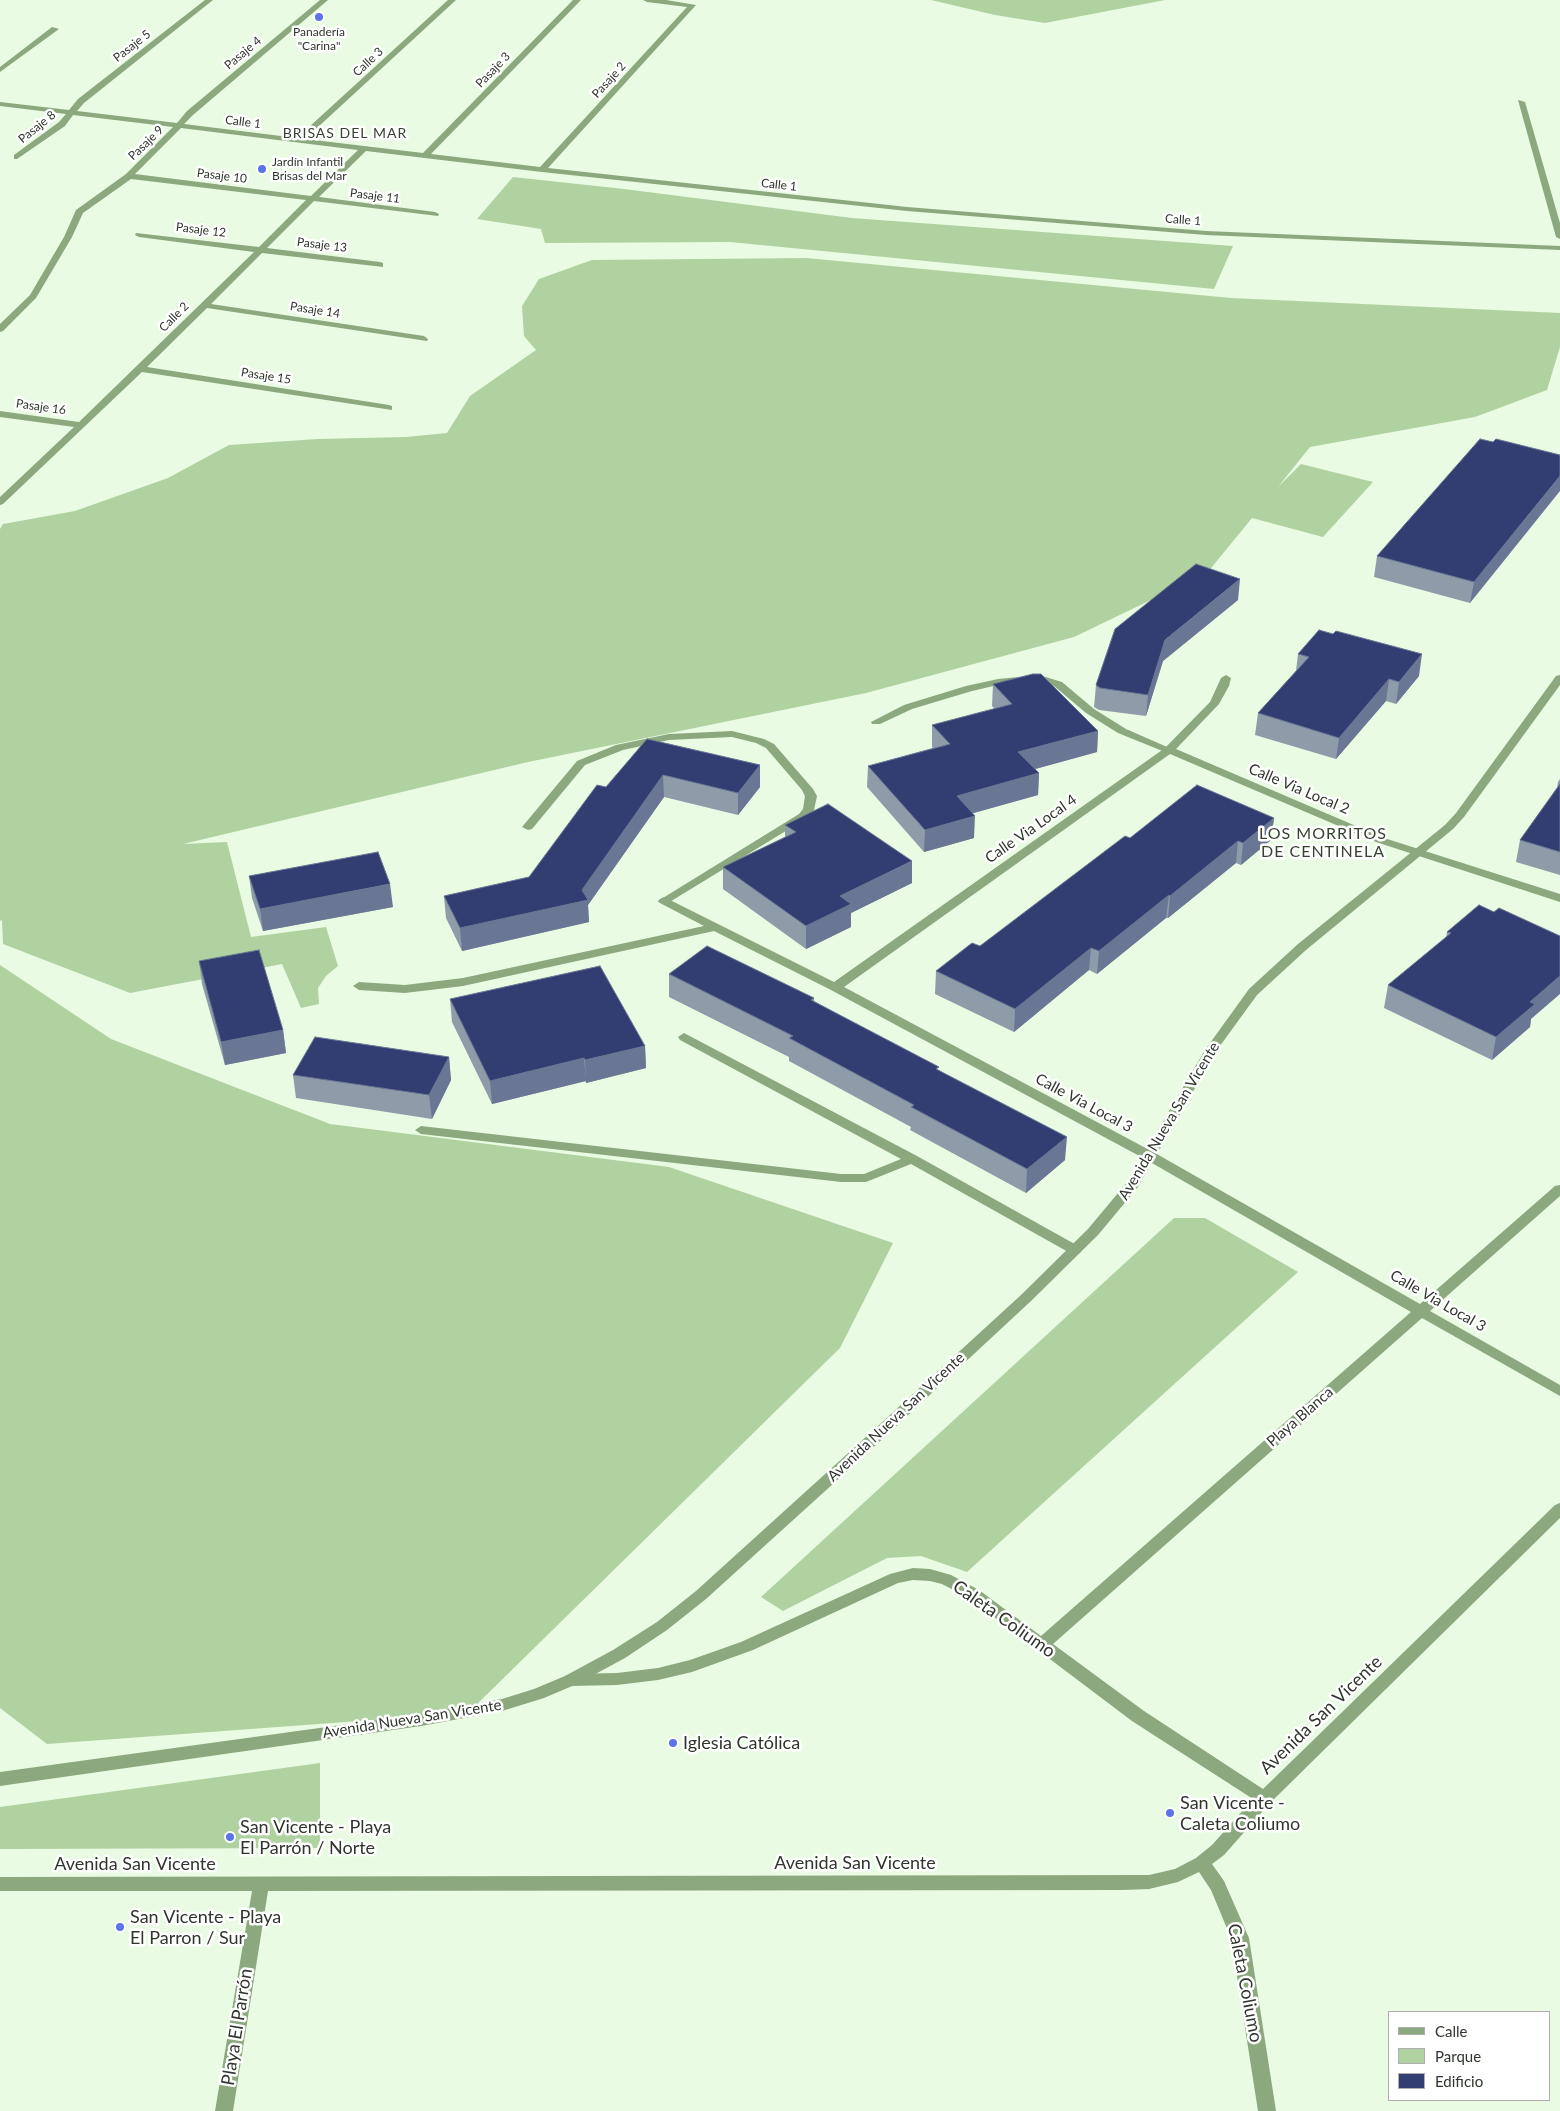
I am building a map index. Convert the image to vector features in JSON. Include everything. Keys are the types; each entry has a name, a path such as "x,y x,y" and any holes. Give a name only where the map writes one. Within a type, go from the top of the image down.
{"street":[{"name":"Pasaje 5","path":"71,113 81,101 209,0"},
{"name":"Pasaje 4","path":"179,126 190,113 324,0"},
{"name":"Calle 3","path":"299,140 452,0"},
{"name":"Pasaje 3","path":"425,156 577,0"},
{"name":"Pasaje 2","path":"542,170 692,5 647,0"},
{"path":"0,70 55,29"},
{"path":"1521,102 1560,238"},
{"name":"Calle 1","path":"0,104 542,170 850,204 1027,220 1283,238 1560,248"},
{"name":"Pasaje 8","path":"17,158 62,124 71,113"},
{"name":"Pasaje 9","path":"0,329 33,296 68,237 79,212 129,176 179,126"},
{"name":"Calle 2","path":"1,502 79,425 140,369 364,148"},
{"name":"Pasaje 10","path":"129,176 312,200"},
{"name":"Pasaje 11","path":"312,200 435,214"},
{"name":"Pasaje 12","path":"139,235 260,250"},
{"name":"Pasaje 13","path":"260,250 380,265"},
{"name":"Pasaje 14","path":"203,305 424,339"},
{"name":"Pasaje 15","path":"140,369 389,408"},
{"name":"Pasaje 16","path":"0,414 79,425"},
{"name":"Calle Via Local 2","path":"876,722 908,707 970,688 1014,680 1039,678 1058,684 1090,711 1122,731 1380,840 1418,854 1560,898"},
{"name":"Calle Via Local 4","path":"835,987 1169,750 1214,704 1224,686 1226,678"},
{"name":"Avenida Nueva San Vicente","path":"0,1779 468,1713 511,1702 571,1680 619,1654 662,1626 701,1595 872,1440 1026,1298 1075,1250 1118,1204 1150,1156 1211,1050 1253,992 1302,947 1418,854 1460,815 1560,678"},
{"name":"Calle Via Local 3","path":"528,827 581,764 620,748 669,737 732,734 760,741 770,746 807,788 811,796 808,810 803,816 664,901 835,987 1150,1156 1560,1390"},
{"path":"359,986 405,989 464,982 716,927"},
{"path":"684,1037 912,1159 1075,1250"},
{"path":"420,1130 841,1178 866,1178 912,1159"},
{"name":"Playa Blanca","path":"1041,1645 1560,1190"},
{"name":"Avenida San Vicente","path":"0,1884 1149,1882 1178,1875 1202,1863 1218,1850 1264,1798 1560,1509"},
{"name":"Caleta Coliumo","path":"571,1680 617,1679 658,1674 692,1666 747,1646 879,1584 913,1574 930,1575 960,1585 1138,1716 1264,1798"},
{"name":"Caleta Coliumo","path":"1202,1863 1218,1886 1240,1938 1267,2111"},
{"name":"Playa El Parrón","path":"224,2111 261,1885"}],"green space":[{"path":"931,0 1165,0 1045,23 995,15"},
{"path":"513,177 852,218 1233,246 1214,289 730,242 545,243 541,229 477,219"},
{"path":"806,258 1231,298 1560,313 1560,347 1547,390 1475,417 1310,447 1278,487 1301,464 1373,482 1323,537 1252,518 1207,573 1074,637 866,693 528,762 183,844 227,842 251,937 326,927 338,966 326,976 318,988 319,1004 301,1008 282,964 130,993 3,944 2,920 0,921 0,529 3,524 75,511 168,478 229,445 318,439 406,437 447,433 470,396 536,350 524,336 522,306 539,279 592,260"},
{"path":"0,965 111,1039 330,1124 669,1167 893,1243 840,1348 468,1713 47,1744 0,1708"},
{"path":"1174,1218 1205,1218 1298,1272 967,1572 921,1556 887,1558 783,1611 761,1597"},
{"path":"320,1763 320,1848 0,1849 0,1807"}],"building":[{"path":"1480,439 1493,442 1496,439 1560,455 1560,476 1474,582 1377,556"},
{"path":"1196,564 1240,579 1165,640 1148,695 1100,688 1096,685 1115,629"},
{"path":"1319,630 1333,634 1336,631 1422,654 1399,682 1389,679 1339,738 1258,713 1309,657 1298,654"},
{"path":"1033,674 1041,674 1098,731 1018,752 1039,773 957,796 975,816 925,830 868,766 950,744 932,725 1012,704 993,684"},
{"path":"647,739 760,765 738,793 663,775 582,890 588,900 460,928 444,896 529,877 597,785 606,787"},
{"path":"1560,784 1560,852 1520,840"},
{"path":"1197,785 1274,818 1243,843 1238,841 1099,951 1091,948 1015,1009 936,971 972,943 980,946 1125,836 1130,838"},
{"path":"828,804 912,861 840,896 851,904 806,926 723,867 796,832 785,825"},
{"path":"378,852 390,884 260,909 249,876"},
{"path":"1479,905 1494,912 1499,908 1560,936 1560,976 1530,1002 1535,1004 1496,1037 1388,985 1451,933 1447,932"},
{"path":"707,946 814,998 811,1000 939,1067 936,1069 1067,1137 1027,1169 911,1107 914,1105 789,1038 793,1036 669,974"},
{"path":"259,950 283,1030 221,1042 199,961"},
{"path":"600,966 645,1046 585,1060 584,1058 490,1081 450,999"},
{"path":"315,1037 449,1057 429,1095 293,1075"}],"place":[{"name":"Panadería \"Carina\"","path":"319,17"},
{"name":"Jardín Infantil Brisas del Mar","path":"262,169"},
{"name":"Iglesia Católica","path":"673,1743"},
{"name":"San Vicente - Caleta Coliumo","path":"1170,1813"},
{"name":"San Vicente - Playa El Parrón / Norte","path":"230,1837"},
{"name":"San Vicente - Playa El Parron / Sur","path":"120,1927"}],"district":[{"name":"BRISAS DEL MAR","path":"345,133"},
{"name":"LOS MORRITOS DE CENTINELA","path":"1323,843"}]}
